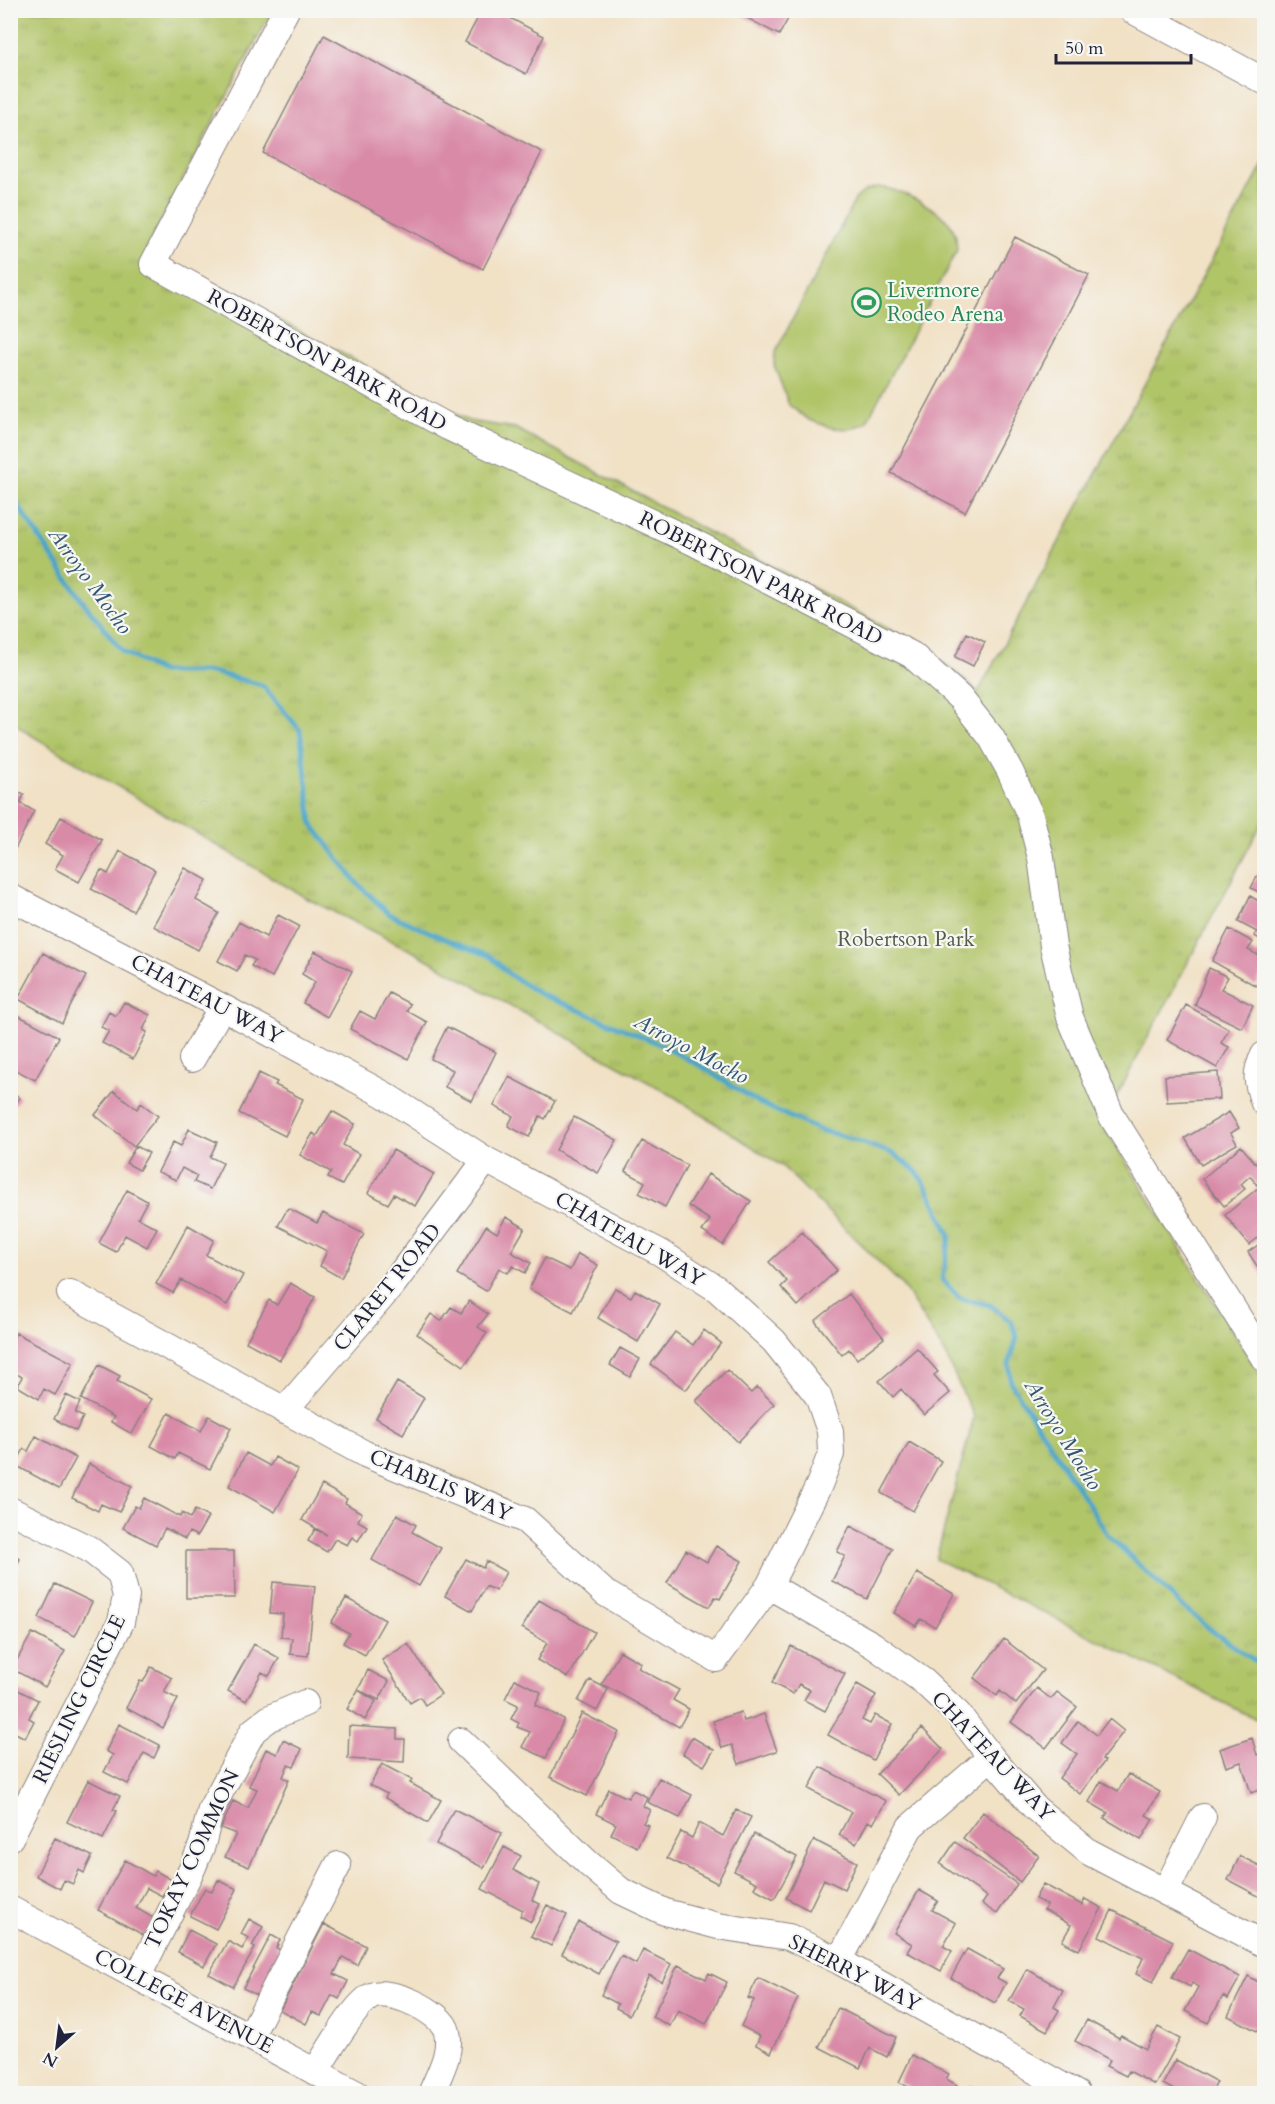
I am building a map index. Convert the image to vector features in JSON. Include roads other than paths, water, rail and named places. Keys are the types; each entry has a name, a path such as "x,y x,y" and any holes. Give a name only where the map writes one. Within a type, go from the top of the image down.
{"street":[{"name":"ROBERTSON PARK ROAD","path":"286,10 153,264 448,427 693,542 912,655 960,698 991,736 1030,815 1041,858 1053,946 1070,1017 1111,1115 1264,1358"},
{"path":"1132,10 1264,81"},
{"name":"CHATEAU WAY","path":"14,907 222,1007 383,1094 486,1160 661,1253 717,1289 774,1341 818,1396 831,1431 831,1454 819,1485 769,1586 873,1646 923,1681 958,1714 1035,1808 1089,1852 1264,1944"},
{"path":"192,1059 222,1007"},
{"path":"1264,1055 1260,1063 1257,1083 1264,1102"},
{"name":"CLARET ROAD","path":"284,1411 393,1284 486,1160"},
{"name":"CHABLIS WAY","path":"70,1293 365,1454 525,1521 605,1593 716,1659 769,1586"},
{"name":"RIESLING CIRCLE","path":"10,1510 89,1549 120,1573 126,1596 121,1622 10,1838"},
{"name":"TOKAY COMMON","path":"138,1976 192,1869 202,1845 211,1809 253,1731 270,1718 305,1702"},
{"name":"SHERRY WAY","path":"461,1741 589,1864 621,1891 665,1912 718,1926 789,1937 839,1961 1077,2094"},
{"path":"839,1961 910,1827 991,1757"},
{"path":"1165,1892 1203,1818"},
{"path":"250,2037 338,1865"},
{"name":"COLLEGE AVENUE","path":"10,1909 357,2094"},
{"path":"315,2072 354,2013 370,1997 384,1994 400,1997 437,2016 447,2030 449,2049 431,2094"}],"waterway":[{"name":"Arroyo Mocho","path":"10,494 81,599 122,651 161,672 212,672 262,685 300,730 312,824 356,882 389,914 490,956 510,975 540,994 662,1045 706,1069 759,1103 819,1130 894,1154 917,1172 929,1191 950,1236 942,1279 959,1298 990,1305 1011,1321 1017,1337 1009,1364 1011,1383 1108,1535 1182,1606 1215,1633 1264,1667"}],"place":[{"name":"Livermore Rodeo Arena","path":"866,302"}],"park label":[{"name":"Robertson Park","path":"906,939"}]}
